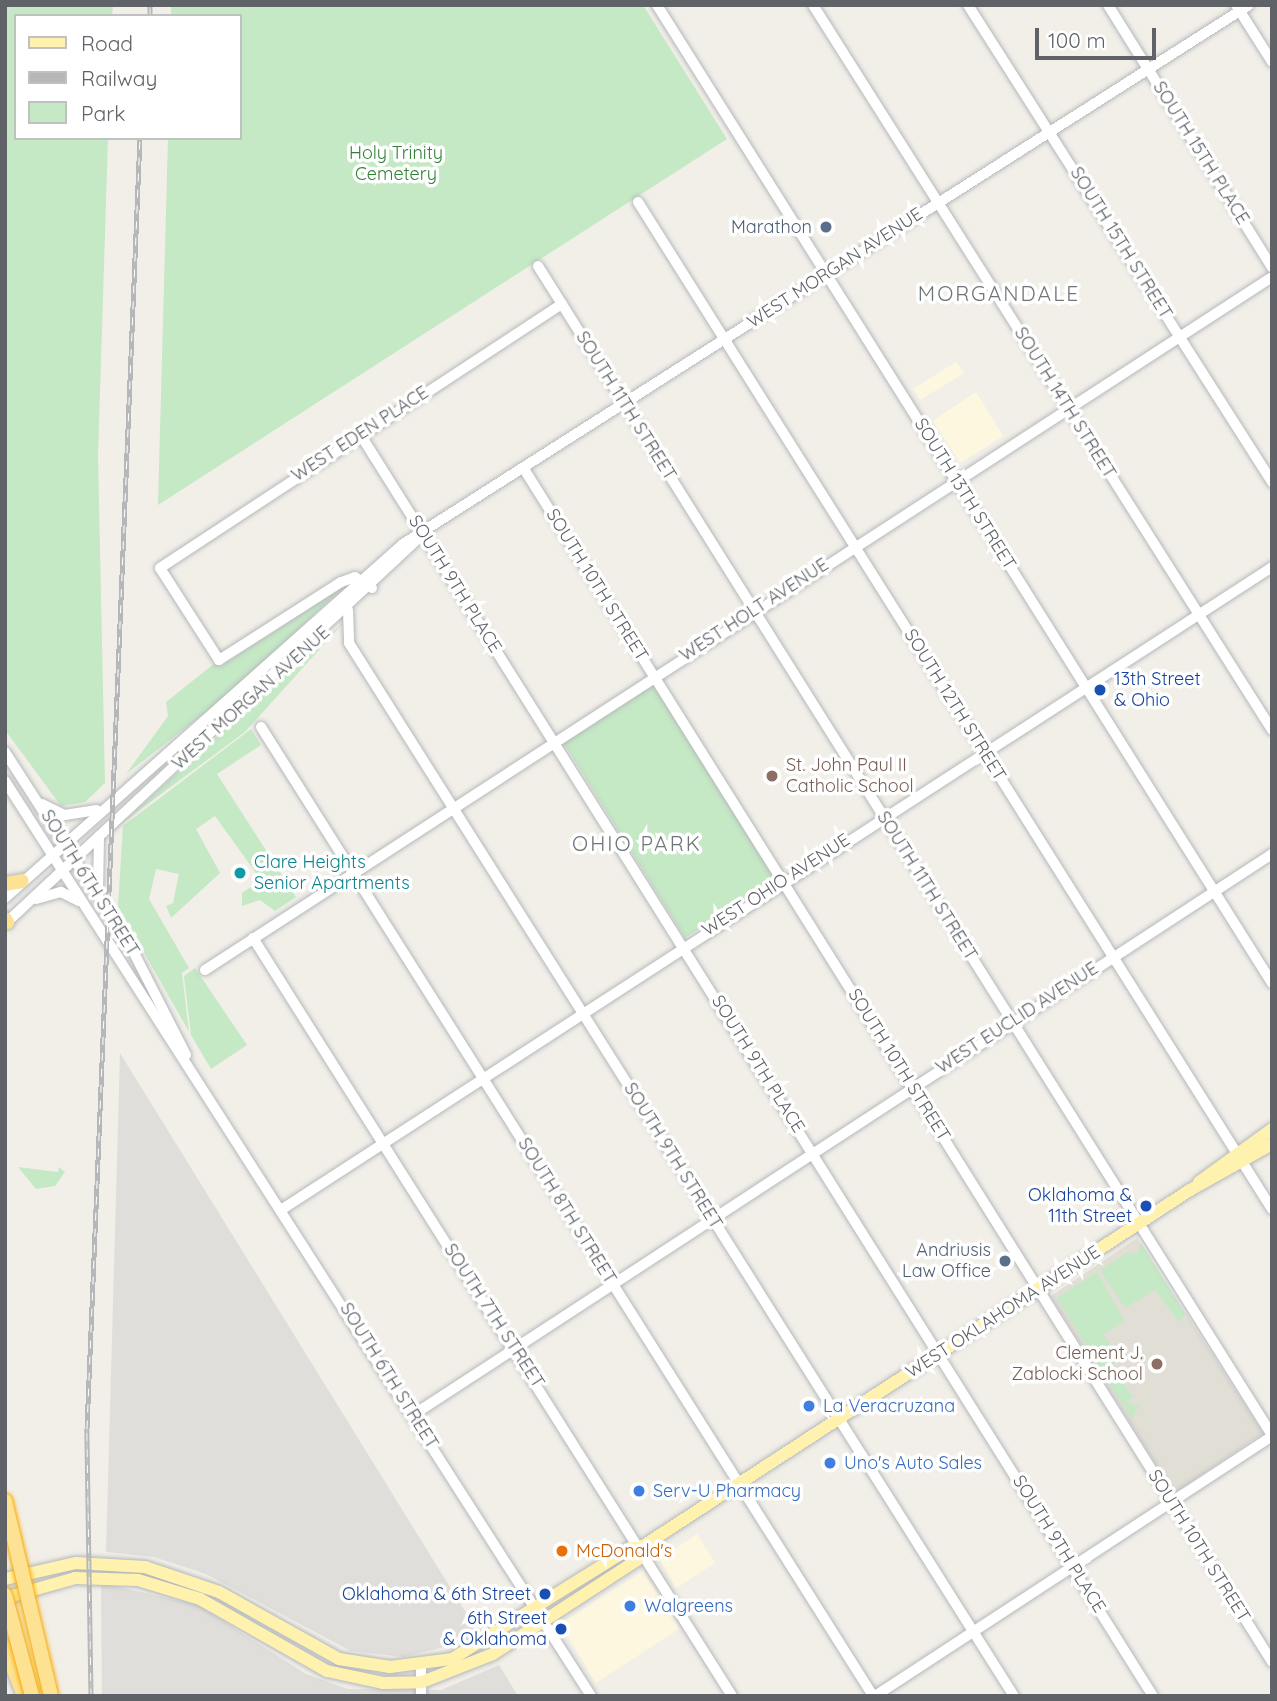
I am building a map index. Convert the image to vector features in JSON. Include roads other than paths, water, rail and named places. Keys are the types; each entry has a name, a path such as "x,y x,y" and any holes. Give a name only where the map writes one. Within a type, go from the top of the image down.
{"highway":[{"path":"5,884 22,881"},
{"path":"5,1501 51,1696"},
{"path":"5,1596 32,1696"},
{"path":"5,1647 24,1696"}],"main road":[{"name":"WEST OKLAHOMA AVENUE","path":"5,1579 84,1563 160,1570 222,1594 324,1654 363,1665 421,1666 462,1654 630,1548 640,1548 1240,1158 1272,1129"},
{"name":"WEST OKLAHOMA AVENUE","path":"1240,1158 1272,1144"},
{"name":"WEST OKLAHOMA AVENUE","path":"5,1596 75,1578 138,1580 200,1599 327,1671 383,1683 422,1682 476,1664 637,1560 640,1548"}],"street":[{"name":"SOUTH 13TH STREET","path":"657,5 1272,983"},
{"name":"SOUTH 14TH STREET","path":"813,5 1272,730"},
{"name":"SOUTH 15TH STREET","path":"968,5 1051,131 1272,482"},
{"name":"SOUTH 15TH PLACE","path":"1108,5 1272,267"},
{"name":"WEST MORGAN AVENUE","path":"64,842 364,579 424,534 1242,7"},
{"path":"1242,7 1272,62"},
{"name":"SOUTH 12TH STREET","path":"638,202 1272,1209"},
{"name":"SOUTH 11TH STREET","path":"538,266 1272,1435"},
{"name":"WEST HOLT AVENUE","path":"205,970 955,478 1272,277"},
{"name":"WEST EDEN PLACE","path":"364,579 341,582 219,660 161,565 562,304"},
{"name":"SOUTH 9TH PLACE","path":"360,434 1153,1696"},
{"name":"SOUTH 10TH STREET","path":"524,468 1272,1662"},
{"name":"WEST MORGAN AVENUE","path":"73,858 372,588 424,534"},
{"name":"WEST OHIO AVENUE","path":"284,1208 883,815 1272,567"},
{"path":"364,579 372,588"},
{"name":"SOUTH 9TH STREET","path":"348,610 349,635 453,807 1014,1696"},
{"name":"SOUTH 8TH STREET","path":"261,727 874,1696"},
{"name":"SOUTH 6TH STREET","path":"5,752 99,897 186,1056"},
{"name":"SOUTH 6TH STREET","path":"5,781 284,1208 591,1696"},
{"path":"37,800 65,815 101,808"},
{"path":"99,836 99,897"},
{"path":"5,898 64,842"},
{"name":"WEST EUCLID AVENUE","path":"413,1415 912,1086 1272,854"},
{"path":"6,922 73,858"},
{"path":"26,904 61,892 83,904"},
{"name":"SOUTH 7TH STREET","path":"253,938 514,1347 732,1696"},
{"path":"874,1696 1272,1435"},
{"path":"421,1666 421,1696"}],"railway":[{"path":"150,5 150,14"},
{"path":"91,1696 87,1428 140,140"}],"place":[{"name":"Marathon","path":"826,227"},
{"name":"13th Street & Ohio","path":"1100,690"},
{"name":"St. John Paul II Catholic School","path":"772,776"},
{"name":"Clare Heights Senior Apartments","path":"240,873"},
{"name":"Oklahoma & 11th Street","path":"1146,1206"},
{"name":"Andriusis Law Office","path":"1005,1261"},
{"name":"Clement J. Zablocki School","path":"1157,1364"},
{"name":"La Veracruzana","path":"809,1406"},
{"name":"Uno's Auto Sales","path":"830,1463"},
{"name":"Serv-U Pharmacy","path":"639,1491"},
{"name":"McDonald's","path":"562,1551"},
{"name":"Oklahoma & 6th Street","path":"545,1594"},
{"name":"Walgreens","path":"630,1606"},
{"name":"6th Street & Oklahoma","path":"561,1629"}],"district":[{"name":"MORGANDALE","path":"999,293"},
{"name":"OHIO PARK","path":"637,843"}],"park label":[{"name":"Holy Trinity Cemetery","path":"396,164"}]}
